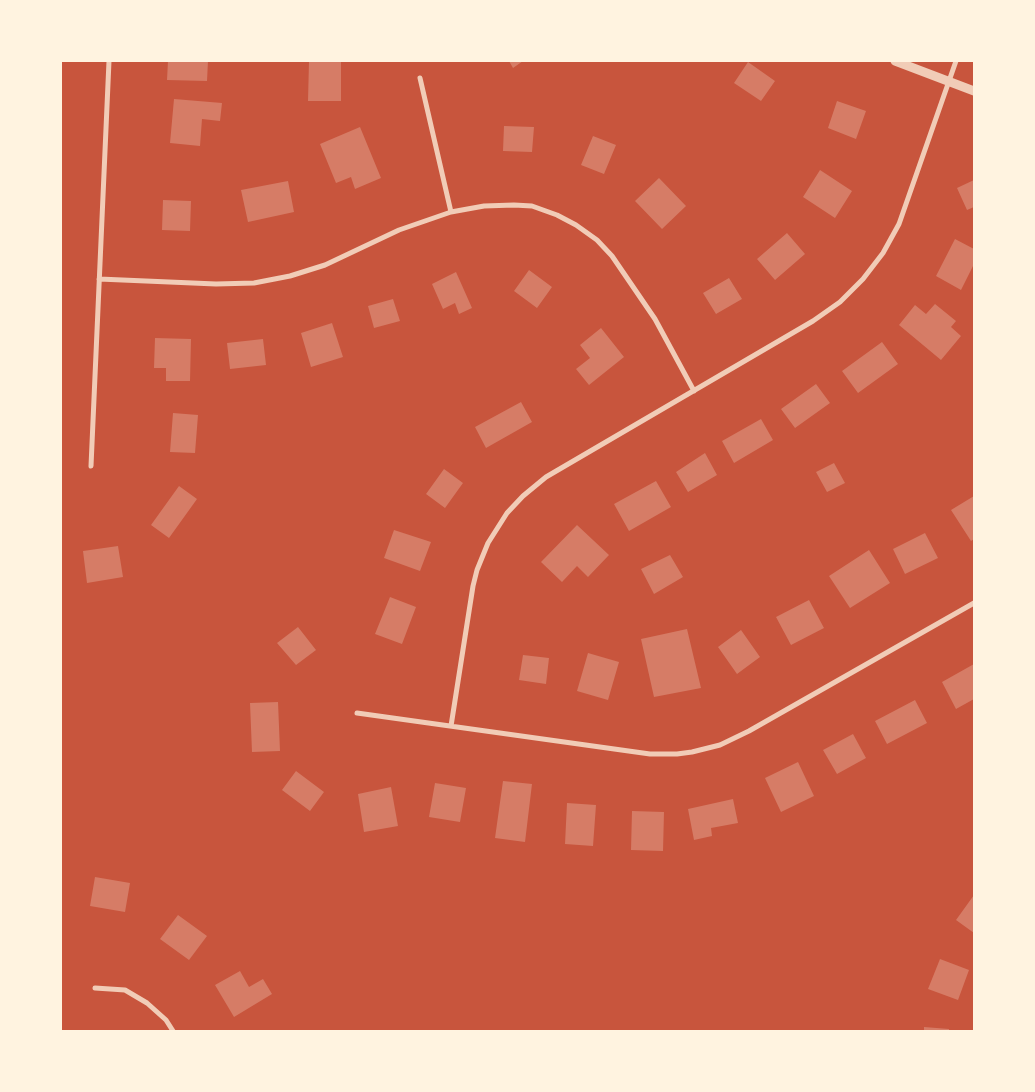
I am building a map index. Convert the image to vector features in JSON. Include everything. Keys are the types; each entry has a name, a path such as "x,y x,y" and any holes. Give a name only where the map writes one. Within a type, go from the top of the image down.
{"street":[{"path":"91,466 109,61"},
{"path":"895,61 974,90"},
{"path":"451,726 477,570 488,543 507,513 523,496 546,477 813,321 840,302 863,279 883,253 899,224 956,61"},
{"path":"420,78 452,212"},
{"path":"99,279 216,284 254,283 290,276 325,265 420,222 452,212 484,206 514,204 532,206 576,224 597,240 612,256 655,319 694,391"},
{"path":"357,713 650,754 692,752 720,745 749,730 974,603"},
{"path":"95,988 125,990 147,1003 166,1020 174,1031"}],"building":[{"path":"168,61 208,61 207,81 167,80"},
{"path":"309,61 341,61 341,101 308,101"},
{"path":"509,61 523,61 513,68"},
{"path":"748,62 775,81 761,101 734,83"},
{"path":"174,99 222,103 220,121 202,119 200,146 170,143"},
{"path":"837,101 866,111 856,139 828,128"},
{"path":"504,126 534,127 532,152 503,151"},
{"path":"360,127 381,178 355,189 351,177 336,183 320,144"},
{"path":"593,136 616,145 604,174 581,165"},
{"path":"820,170 852,191 835,218 803,197"},
{"path":"659,178 686,206 662,229 635,201"},
{"path":"974,180 974,207 967,210 957,188"},
{"path":"288,181 294,212 248,222 241,190"},
{"path":"163,200 191,201 190,231 162,230"},
{"path":"787,233 805,254 775,280 757,259"},
{"path":"955,239 974,249 974,264 961,290 936,276"},
{"path":"529,270 552,287 537,308 514,291"},
{"path":"456,272 472,308 459,314 455,303 443,309 432,284"},
{"path":"729,278 742,299 716,314 703,293"},
{"path":"393,299 400,321 374,328 368,306"},
{"path":"935,304 956,321 951,327 961,336 941,360 899,325 915,305 926,314"},
{"path":"332,323 343,357 311,367 301,333"},
{"path":"601,328 624,357 589,385 576,369 590,358 580,345"},
{"path":"155,338 191,339 190,381 166,381 166,368 154,368"},
{"path":"263,339 266,365 230,369 227,343"},
{"path":"882,342 898,364 858,393 842,371"},
{"path":"816,384 830,403 795,428 781,409"},
{"path":"521,402 532,422 486,448 475,427"},
{"path":"173,413 198,415 195,453 170,452"},
{"path":"761,419 773,440 734,463 722,441"},
{"path":"705,453 717,475 688,492 676,472"},
{"path":"834,463 845,483 827,492 816,472"},
{"path":"444,469 463,483 445,508 426,494"},
{"path":"656,481 671,507 629,531 614,504"},
{"path":"179,486 197,499 169,538 151,525"},
{"path":"974,496 974,539 971,541 951,510"},
{"path":"577,525 609,555 588,577 577,566 562,582 541,562"},
{"path":"394,530 431,542 420,571 384,558"},
{"path":"925,533 938,558 905,574 893,549"},
{"path":"118,546 123,577 87,583 83,551"},
{"path":"869,550 890,583 850,608 829,576"},
{"path":"670,555 683,577 654,594 641,569"},
{"path":"390,597 416,607 402,644 375,634"},
{"path":"809,600 824,628 791,645 776,617"},
{"path":"298,627 316,650 296,665 277,643"},
{"path":"687,629 701,688 654,697 641,639"},
{"path":"741,630 760,657 737,674 718,647"},
{"path":"588,653 619,662 608,700 577,691"},
{"path":"523,655 549,658 546,684 519,680"},
{"path":"974,664 974,699 956,709 942,682"},
{"path":"915,700 927,723 887,744 875,721"},
{"path":"278,702 280,751 252,752 250,703"},
{"path":"853,734 866,758 837,774 823,750"},
{"path":"798,762 814,796 781,812 765,778"},
{"path":"296,771 324,792 310,811 282,790"},
{"path":"503,781 532,784 525,842 495,838"},
{"path":"435,783 466,788 460,822 429,817"},
{"path":"391,787 398,826 364,832 358,794"},
{"path":"733,799 738,823 711,828 712,836 694,840 688,809"},
{"path":"567,803 596,805 593,846 565,844"},
{"path":"632,811 664,812 663,851 631,850"},
{"path":"95,877 130,883 125,912 90,906"},
{"path":"974,895 974,933 956,920"},
{"path":"178,915 207,936 189,960 160,939"},
{"path":"940,959 969,970 958,1000 928,989"},
{"path":"240,971 249,987 263,979 272,994 234,1017 215,985"},
{"path":"924,1027 949,1029 949,1031 924,1031"}]}
